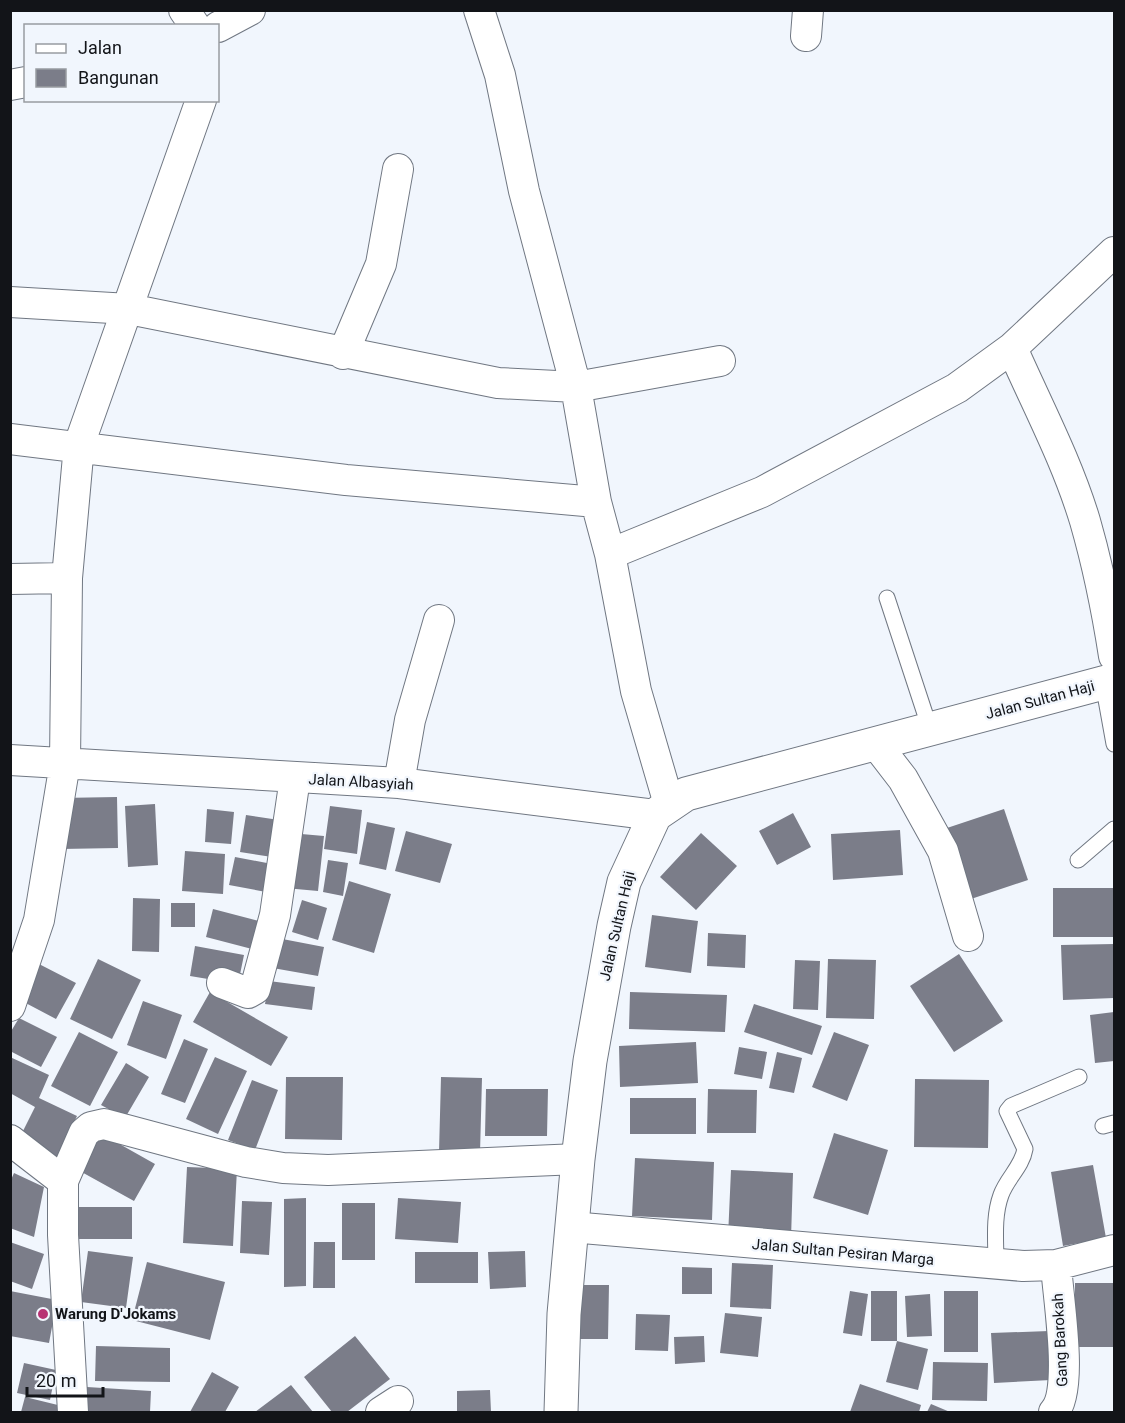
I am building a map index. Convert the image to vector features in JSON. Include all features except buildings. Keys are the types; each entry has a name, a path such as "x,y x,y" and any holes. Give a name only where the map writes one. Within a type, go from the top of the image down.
{"street":[{"path":"184,10 194,24"},
{"path":"219,26 250,10"},
{"path":"479,10 500,75 525,190 576,387 596,502 610,554 662,810"},
{"path":"14,989 39,920 65,763 67,578 79,445 200,102"},
{"path":"343,354 381,264 398,169"},
{"path":"610,554 762,492 957,388 1012,348 1114,252"},
{"path":"10,302 129,309 343,354 498,382 576,387 720,361"},
{"path":"1012,348 1063,459 1085,521 1104,597 1111,673"},
{"path":"10,439 79,445 346,480 596,502"},
{"path":"10,579 67,578"},
{"path":"399,783 410,720 439,620"},
{"name":"Jalan Sultan Haji","path":"561,1413 560,1376 571,1227 602,986 621,893 638,848 662,810 686,794 930,729 1111,673"},
{"path":"876,744 903,779 943,851 969,936"},
{"name":"Jalan Albasyiah","path":"10,760 399,783 662,810"},
{"path":"222,983 248,993 255,989 277,905 295,778"},
{"path":"73,1413 63,1235 63,1181 84,1133 91,1127 104,1124 246,1161 283,1168 328,1170 578,1159"},
{"path":"10,1140 63,1181"},
{"name":"Jalan Sultan Pesiran Marga","path":"571,1227 996,1265 1056,1265 1114,1250"},
{"name":"Gang Barokah","path":"1054,1413 1061,1404 1065,1383 1056,1265"}],"lane":[{"path":"887,598 930,729"},
{"path":"1111,673 1114,744"},
{"path":"1078,860 1114,829"},
{"path":"996,1265 996,1211 1002,1193 1021,1162 1025,1149 1007,1111 1011,1106 1079,1077"}],"place":[{"name":"Warung D'Jokams","path":"43,1314"}]}
